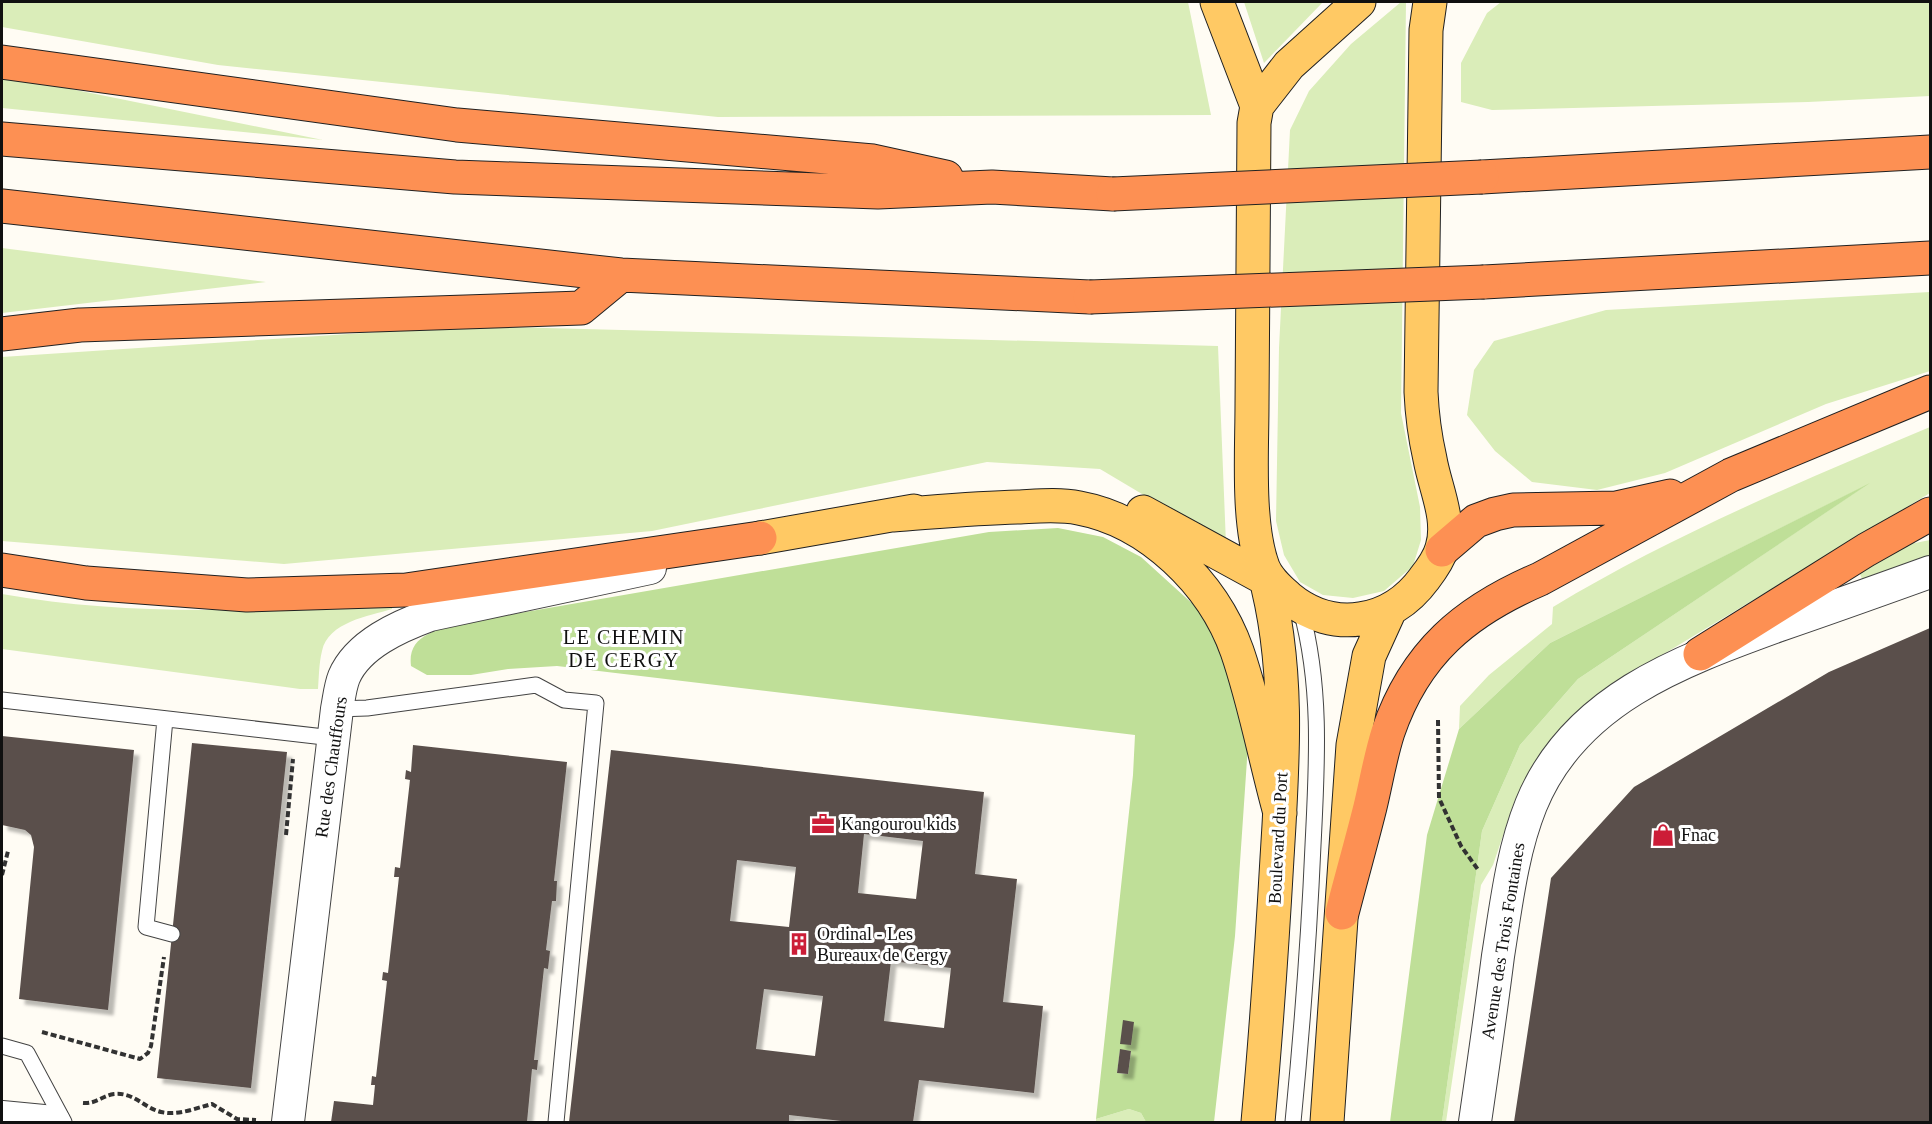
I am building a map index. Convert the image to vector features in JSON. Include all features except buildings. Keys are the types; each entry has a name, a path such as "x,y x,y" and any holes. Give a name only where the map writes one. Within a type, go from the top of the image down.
{"highway":[{"path":"2,62 457,125 873,161 992,187"},
{"path":"2,139 455,177 878,192 992,187 1113,194 1482,177 1930,152"},
{"path":"2,206 621,275 1090,297 1484,282 1930,258"},
{"path":"2,334 80,325 581,308 621,275"},
{"path":"1442,550 1476,521 1495,514 1513,510 1616,508 1667,497 1731,475 1930,392"},
{"path":"1342,913 1388,732 1413,678 1432,651 1481,608 1731,475"},
{"path":"1700,654 1866,550 1930,514"},
{"path":"2,570 86,583 247,595 406,590 760,538"}],"main road":[{"path":"1217,2 1255,114"},
{"path":"1255,114 1289,65 1359,2"},
{"path":"760,538 1031,491 1078,491 1137,508 1266,573 1300,607 1341,619 1373,618 1389,612 1417,589 1442,550 1444,520 1426,442 1421,392 1426,42 1430,2"},
{"name":"Boulevard du Port","path":"1255,114 1252,467 1256,539 1266,573 1278,640 1282,688 1280,813 1269,1004 1258,1122"},
{"path":"893,514 1006,507 1078,507 1116,520 1149,537 1166,550 1205,594 1236,648 1280,813"},
{"path":"1327,1122 1347,811 1356,716 1369,656 1389,612"}],"street":[{"name":"Rue des Chauffours","path":"288,1122 335,724 345,676 353,664 366,650 402,626 430,615 641,570 760,538"},
{"name":"Avenue des Trois Fontaines","path":"1475,1122 1512,873 1522,832 1541,784 1572,740 1593,718 1639,685 1700,654 1930,572"},
{"path":"2,1117 54,1122"}],"lane":[{"path":"1293,1122 1311,891 1316,785 1317,696 1314,661 1300,607"},
{"path":"2,700 165,719 335,724 536,685 564,700 596,703 556,1122"},
{"path":"165,719 146,927 172,934"},
{"path":"2,1046 27,1053 64,1122"}],"path":[{"path":"1438,720 1440,798 1461,846 1481,874"},
{"path":"2,874 8,851"},
{"path":"34,1030 140,1059 148,1053 151,1046 165,953"},
{"path":"45,1085 67,1088 79,1102 92,1104 113,1094 133,1096 160,1112 177,1113 212,1104 237,1119 256,1120"}],"green space":[{"path":"2,2 1188,2 1211,115 718,117 218,65 2,27"},
{"path":"1244,2 1323,2 1264,63"},
{"path":"1401,2 1406,2 1401,413 1420,507 1421,540 1413,566 1384,591 1353,598 1323,595 1300,582 1284,555 1276,521 1279,348 1290,130 1309,91 1351,44"},
{"path":"1501,2 1930,2 1930,96 1808,102 1492,110 1461,102 1461,63 1487,13"},
{"path":"2,75 323,140 2,108"},
{"path":"2,248 266,282 2,313"},
{"path":"1930,292 1930,371 1826,404 1665,473 1597,490 1532,482 1495,451 1467,415 1474,370 1494,341 1606,310"},
{"path":"470,326 1218,346 1226,544 1100,469 987,462 652,531 284,564 2,541 2,357"},
{"path":"1930,427 1930,493 1634,672 1543,754 1515,800 1493,865 1481,885 1446,1122 1442,1122 1482,831 1520,745 1578,679 1865,486 1550,643 1459,729 1460,706 1489,675 1552,624 1553,607 1644,556 1738,510"},
{"path":"1870,483 1578,679 1520,745 1482,831 1442,1122 1390,1122 1427,835 1459,729 1550,643"},
{"path":"1058,528 1103,537 1141,557 1195,606 1217,633 1248,745 1235,936 1214,1122 1146,1122 1141,1113 1129,1109 1096,1119 1133,775 1135,735 557,666 508,669 471,675 427,675 411,666 411,656 419,641 434,632 462,623 989,532","holes":["1120,1050 1131,1051 1128,1074 1117,1073"]},
{"path":"1930,540 1930,558 1864,583 1857,568 1900,546"},
{"path":"2,594 99,606 197,610 393,601 392,609 351,622 332,633 322,651 318,689 300,689 2,649"},
{"path":"1129,1109 1141,1113 1146,1122 1096,1122 1096,1119"}],"place":[{"name":"Kangourou kids","path":"823,824"},
{"name":"Fnac","path":"1663,835"},
{"name":"Ordinal - Les Bureaux de Cergy","path":"799,944"}],"district":[{"name":"LE CHEMIN DE CERGY","path":"624,648"}]}
